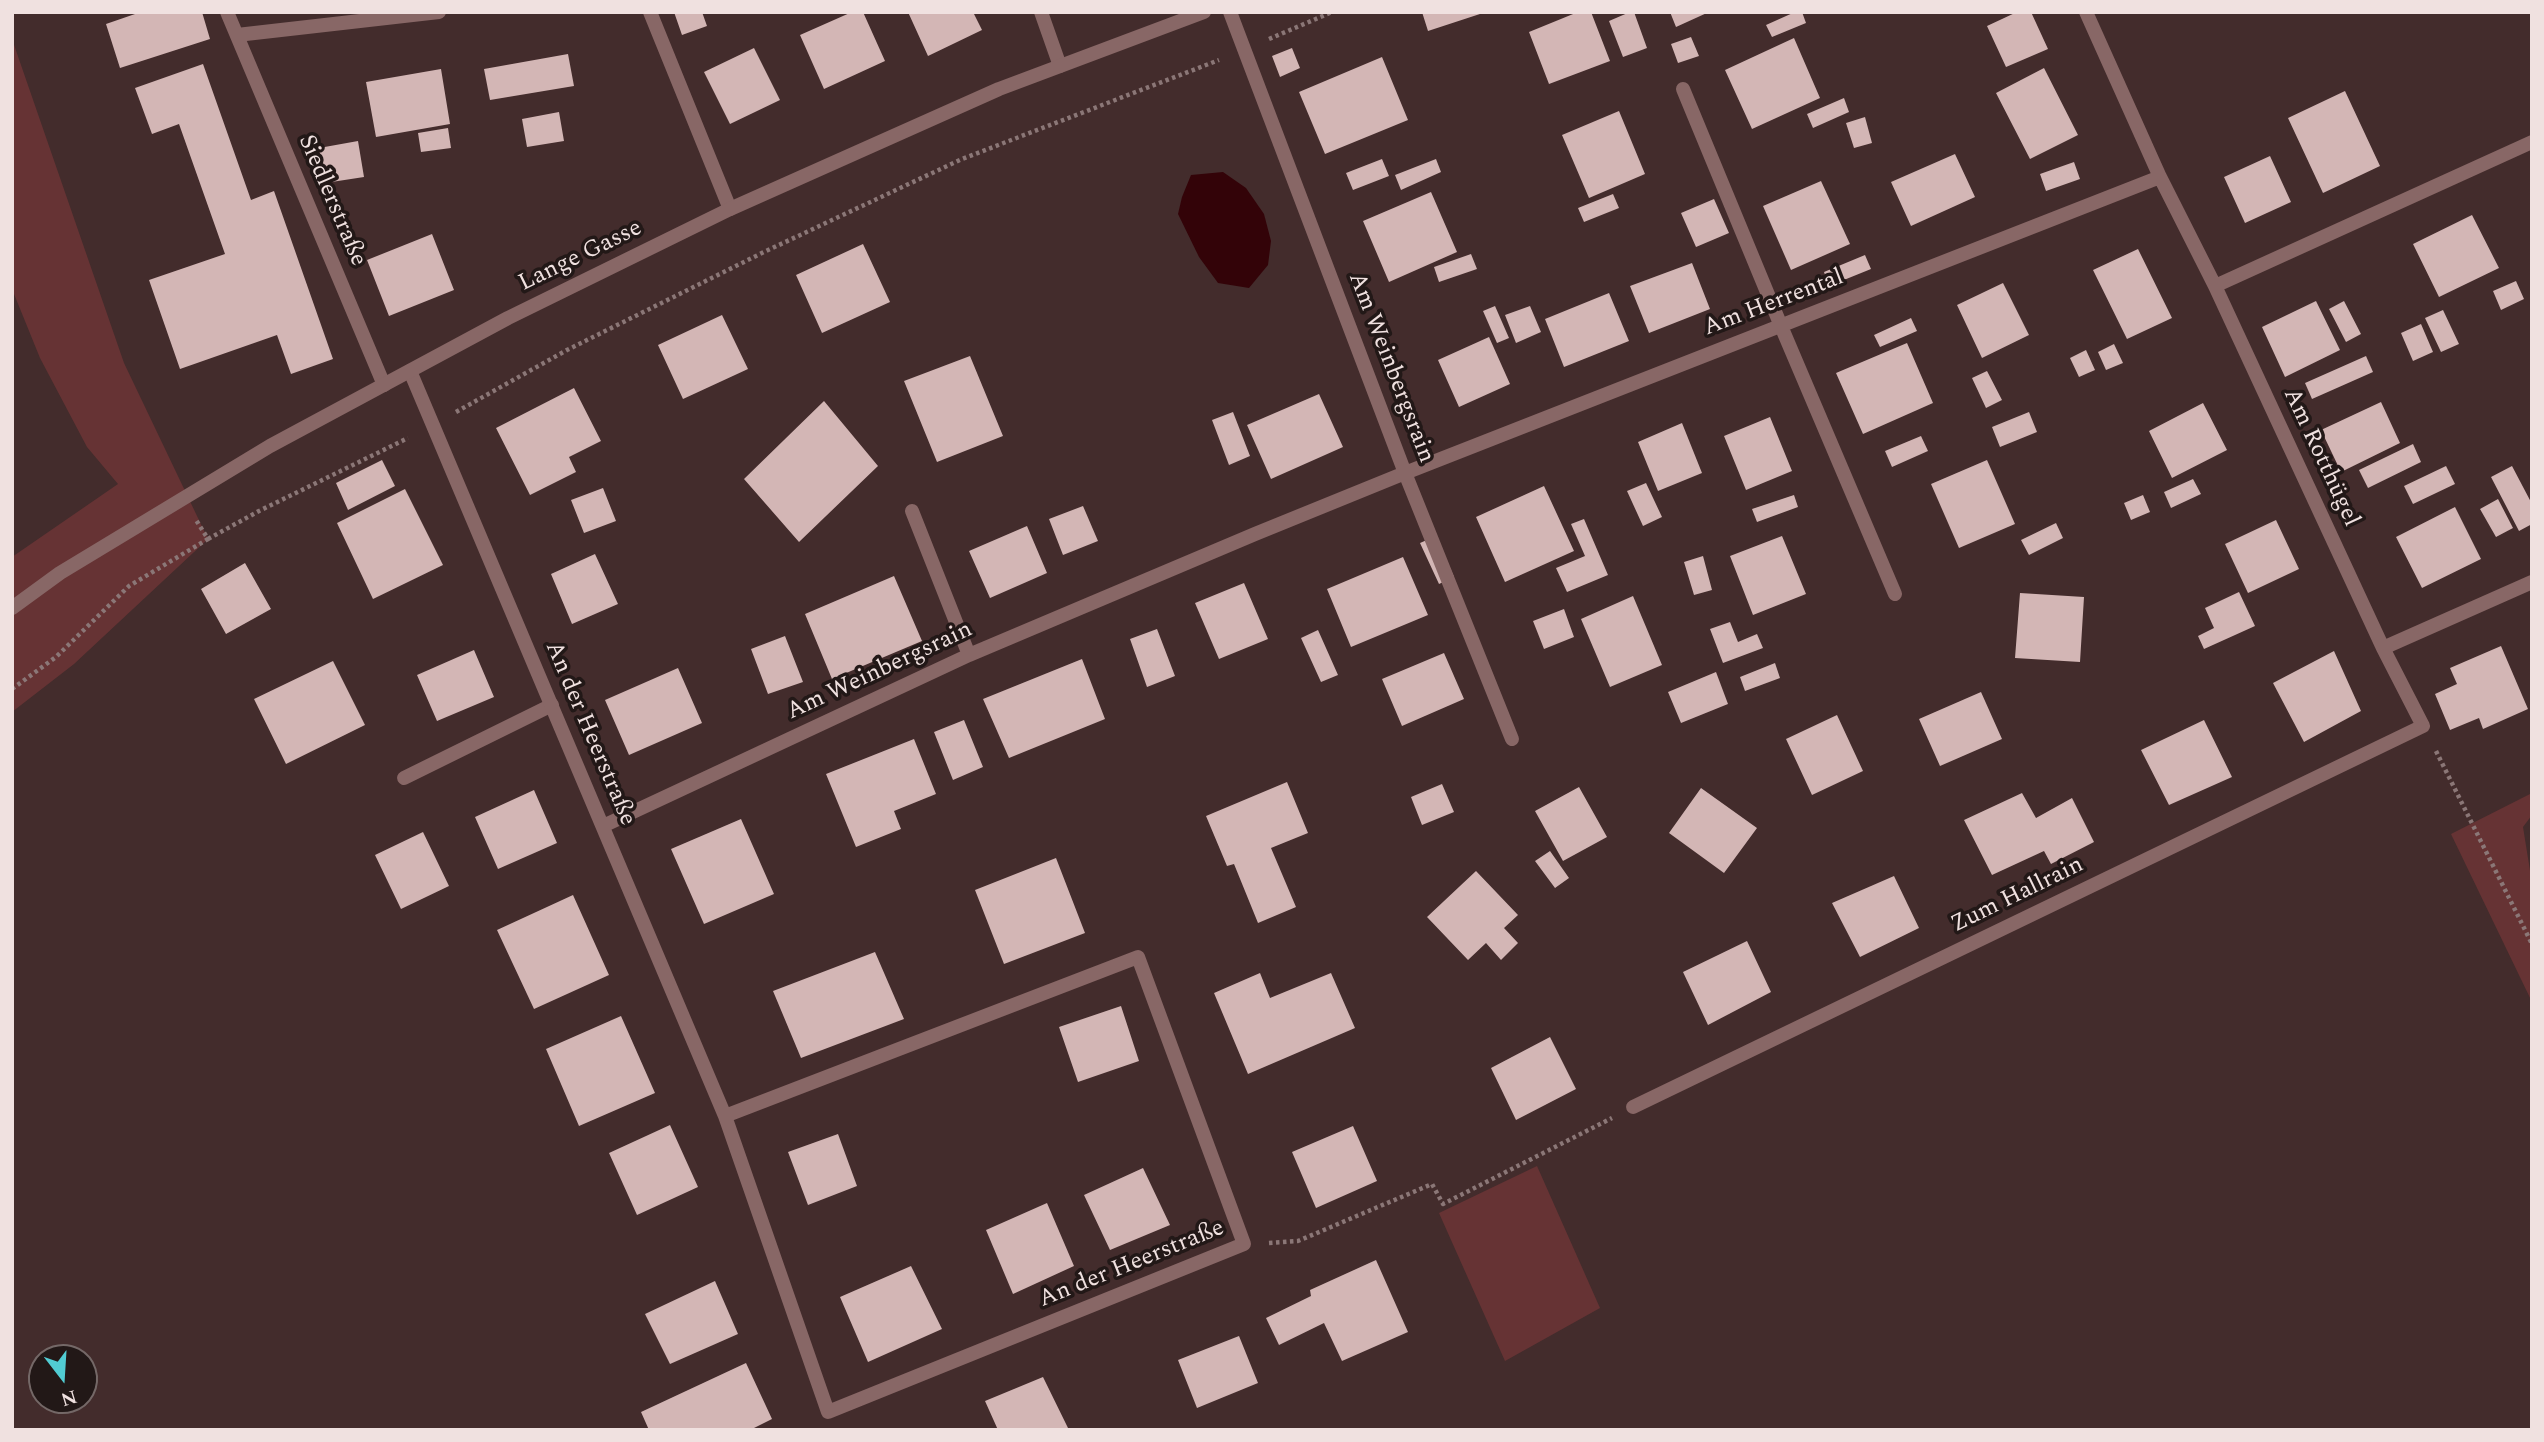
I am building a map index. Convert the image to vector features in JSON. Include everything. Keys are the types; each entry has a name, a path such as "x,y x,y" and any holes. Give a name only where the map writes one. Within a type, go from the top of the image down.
{"street":[{"name":"Siedlerstraße","path":"227,12 384,385"},
{"path":"237,35 439,12"},
{"path":"650,12 730,209"},
{"path":"1041,12 1060,66"},
{"name":"Lange Gasse","path":"12,608 60,573 271,446 508,317 730,209 999,89 1204,12"},
{"name":"Am Weinbergsrain","path":"1230,12 1405,473 1512,739"},
{"name":"Am Rotthügel","path":"2086,12 2160,177 2215,286 2383,648 2423,726"},
{"path":"1683,89 1895,594"},
{"path":"2215,286 2532,142"},
{"name":"Am Herrental","path":"1255,534 2160,177"},
{"name":"An der Heerstraße","path":"410,371 725,1116 828,1412 1244,1244 1138,957 725,1116"},
{"path":"912,511 969,655"},
{"name":"Am Weinbergsrain","path":"603,826 969,655 1255,534"},
{"path":"2383,648 2532,582"},
{"path":"404,778 552,705"},
{"name":"Zum Hallrain","path":"1633,1107 2423,726"}],"path":[{"path":"12,689 56,657 129,586 259,511 433,425 567,350 764,252 962,159 1245,49 1332,12"},
{"path":"183,498 208,539"},
{"path":"2423,726 2490,855 2532,944"},
{"path":"1244,1244 1298,1241 1432,1184 1443,1204 1633,1107"}],"shaded area":[{"path":"12,39 124,363 208,539 74,664 12,712 12,557 118,484 87,447 40,358 12,289"},
{"path":"1223,172 1246,188 1264,214 1271,241 1268,265 1249,288 1218,283 1199,257 1178,214 1191,175"},
{"path":"2532,793 2532,815 2523,827 2532,883 2532,1002 2451,834"},
{"path":"1537,1166 1600,1308 1505,1361 1439,1213"}],"building":[{"path":"134,12 202,12 210,39 120,68 106,24 135,14"},
{"path":"674,12 702,12 707,26 682,35"},
{"path":"852,12 863,12 885,61 824,89 800,35"},
{"path":"908,12 973,12 982,30 928,56"},
{"path":"1422,12 1483,12 1483,13 1428,31"},
{"path":"1578,12 1591,12 1610,61 1549,84 1529,32"},
{"path":"1634,12 1647,48 1623,57 1609,21"},
{"path":"1670,12 1709,12 1676,27"},
{"path":"1795,12 1802,12 1806,23 1772,37 1766,25"},
{"path":"2017,12 2031,12 2048,49 2006,67 1987,26"},
{"path":"1691,37 1699,56 1678,63 1671,44"},
{"path":"1794,38 1820,98 1752,129 1725,70"},
{"path":"754,48 780,100 730,124 704,72"},
{"path":"1292,48 1300,68 1280,77 1272,56"},
{"path":"568,54 574,86 490,100 484,69"},
{"path":"1382,57 1408,120 1325,154 1299,92"},
{"path":"203,64 251,200 274,191 333,359 291,374 277,335 180,369 149,280 225,254 179,124 152,134 135,88"},
{"path":"2044,68 2078,135 2030,159 1996,93"},
{"path":"441,69 450,124 376,137 366,82"},
{"path":"2345,91 2380,166 2323,193 2288,118"},
{"path":"1844,98 1849,112 1813,128 1807,114"},
{"path":"1619,111 1645,174 1589,198 1562,135"},
{"path":"559,112 564,141 527,147 522,119"},
{"path":"1865,117 1872,143 1854,148 1846,123"},
{"path":"448,128 451,148 421,152 418,133"},
{"path":"358,141 364,177 325,183 319,148"},
{"path":"1955,154 1975,197 1911,226 1891,182"},
{"path":"2270,156 2291,202 2245,223 2224,177"},
{"path":"1382,159 1389,176 1353,190 1346,173"},
{"path":"1436,159 1441,172 1401,190 1395,175"},
{"path":"2074,162 2080,179 2046,191 2040,174"},
{"path":"1821,181 1850,244 1791,270 1763,206"},
{"path":"1431,192 1457,252 1389,282 1363,221"},
{"path":"1613,194 1619,208 1584,222 1578,208"},
{"path":"1714,199 1729,233 1696,247 1681,213"},
{"path":"2472,215 2499,268 2439,297 2413,244"},
{"path":"432,234 454,290 389,316 367,260"},
{"path":"863,244 890,302 822,333 796,275"},
{"path":"2138,249 2172,318 2127,339 2093,270"},
{"path":"1471,254 1477,269 1439,282 1434,267"},
{"path":"1865,255 1871,269 1829,286 1824,272"},
{"path":"1692,263 1710,309 1649,333 1630,286"},
{"path":"2516,281 2524,299 2501,310 2493,291"},
{"path":"2003,283 2029,335 1982,358 1957,305"},
{"path":"1609,293 1629,341 1564,367 1545,319"},
{"path":"2316,301 2340,350 2285,377 2262,327"},
{"path":"2344,301 2361,334 2346,342 2329,309"},
{"path":"1495,306 1509,338 1497,343 1483,311"},
{"path":"1530,306 1541,332 1516,343 1505,315"},
{"path":"2443,310 2459,344 2441,352 2425,318"},
{"path":"722,315 748,369 683,399 658,345"},
{"path":"1911,318 1917,331 1880,347 1874,335"},
{"path":"2421,324 2433,352 2413,361 2401,333"},
{"path":"1489,337 1510,384 1459,407 1438,360"},
{"path":"1907,343 1933,403 1863,434 1836,373"},
{"path":"2114,344 2123,363 2106,370 2098,352"},
{"path":"2086,350 2095,370 2079,377 2070,358"},
{"path":"970,356 1003,436 937,462 904,381"},
{"path":"2366,356 2373,372 2312,399 2305,383"},
{"path":"1987,371 2002,400 1986,408 1972,378"},
{"path":"574,388 601,441 569,457 576,472 530,495 496,428"},
{"path":"1319,394 1343,447 1271,479 1247,425"},
{"path":"824,401 878,466 799,542 744,479"},
{"path":"2381,402 2400,443 2341,472 2321,430"},
{"path":"2203,403 2227,450 2172,478 2149,431"},
{"path":"1233,412 1250,456 1229,465 1212,420"},
{"path":"2029,412 2037,432 2000,447 1992,427"},
{"path":"1770,417 1792,471 1746,490 1724,436"},
{"path":"1682,423 1702,473 1658,491 1638,442"},
{"path":"1921,436 1928,451 1892,467 1885,451"},
{"path":"2413,444 2421,462 2368,488 2359,470"},
{"path":"382,460 395,486 348,510 336,483"},
{"path":"1987,460 2015,524 1959,548 1931,484"},
{"path":"2446,466 2455,484 2413,504 2404,486"},
{"path":"2512,466 2532,504 2532,524 2519,531 2491,477"},
{"path":"2193,479 2201,494 2171,508 2164,492"},
{"path":"1646,483 1662,517 1643,526 1627,491"},
{"path":"1544,486 1574,551 1505,582 1476,517"},
{"path":"603,488 616,521 584,533 571,500"},
{"path":"405,489 443,565 373,599 337,523"},
{"path":"1794,495 1798,507 1757,522 1752,509"},
{"path":"2143,495 2150,512 2131,520 2124,503"},
{"path":"2498,499 2513,528 2496,537 2480,509"},
{"path":"1083,506 1098,541 1063,555 1049,519"},
{"path":"2455,507 2481,559 2422,588 2396,537"},
{"path":"1584,519 1608,575 1567,592 1556,568 1585,556 1571,524"},
{"path":"2276,520 2299,569 2248,593 2225,544"},
{"path":"2056,523 2063,538 2029,555 2021,540"},
{"path":"1027,526 1047,573 990,598 969,551"},
{"path":"1436,536 1454,577 1439,584 1420,543"},
{"path":"1782,536 1806,594 1753,615 1730,556"},
{"path":"595,554 618,604 572,624 551,574"},
{"path":"1703,556 1712,590 1694,595 1684,562"},
{"path":"1403,557 1428,615 1351,647 1327,589"},
{"path":"245,563 271,609 226,634 201,589"},
{"path":"894,576 922,641 832,679 805,614"},
{"path":"1244,583 1268,639 1219,659 1195,603"},
{"path":"2239,592 2255,626 2204,649 2198,636 2214,628 2205,608"},
{"path":"2020,593 2084,597 2080,662 2015,658"},
{"path":"1633,596 1662,665 1610,687 1581,619"},
{"path":"1564,609 1574,637 1544,649 1533,621"},
{"path":"1730,622 1738,642 1757,634 1763,648 1723,663 1710,629"},
{"path":"1157,629 1175,676 1147,687 1130,639"},
{"path":"1318,630 1338,675 1321,682 1301,638"},
{"path":"785,636 803,682 768,694 751,649"},
{"path":"2501,646 2528,709 2483,729 2479,718 2450,730 2435,694 2457,684 2450,668"},
{"path":"474,650 494,697 437,721 417,675"},
{"path":"2334,651 2361,711 2304,742 2273,683"},
{"path":"1444,653 1464,699 1402,726 1382,679"},
{"path":"1082,659 1105,719 1009,758 983,699"},
{"path":"333,661 365,725 286,764 254,699"},
{"path":"1775,663 1780,678 1745,691 1740,677"},
{"path":"678,668 702,723 629,755 605,700"},
{"path":"1716,672 1728,704 1681,723 1668,692"},
{"path":"1981,692 2002,739 1940,766 1919,719"},
{"path":"1837,715 1863,771 1812,795 1786,739"},
{"path":"964,720 983,767 953,780 934,732"},
{"path":"2204,720 2232,777 2169,805 2141,750"},
{"path":"914,739 936,794 894,811 901,829 856,847 826,774"},
{"path":"1287,782 1308,833 1271,848 1296,907 1258,923 1234,864 1227,866 1206,816"},
{"path":"1442,784 1454,812 1422,825 1411,797"},
{"path":"1579,787 1607,837 1563,861 1535,811"},
{"path":"1701,788 1757,828 1724,873 1669,833"},
{"path":"534,790 557,843 498,869 475,817"},
{"path":"2022,793 2036,818 2072,798 2094,842 2051,864 2044,851 1992,875 1964,820"},
{"path":"741,819 774,894 704,924 671,849"},
{"path":"423,832 449,886 401,909 375,855"},
{"path":"1550,851 1569,878 1555,888 1535,861"},
{"path":"1056,858 1085,933 1004,964 975,890"},
{"path":"1476,871 1518,915 1504,928 1518,943 1501,960 1486,943 1468,960 1427,917"},
{"path":"1894,876 1919,928 1860,957 1832,903"},
{"path":"573,895 609,975 534,1009 497,930"},
{"path":"1747,941 1771,992 1708,1025 1683,972"},
{"path":"875,952 904,1019 801,1058 773,991"},
{"path":"1260,973 1270,998 1331,973 1355,1028 1248,1074 1214,993"},
{"path":"1121,1006 1139,1061 1078,1082 1059,1027"},
{"path":"621,1016 655,1093 579,1126 546,1049"},
{"path":"1550,1037 1576,1089 1516,1120 1491,1068"},
{"path":"670,1125 698,1187 637,1215 609,1153"},
{"path":"1353,1126 1377,1181 1316,1208 1292,1152"},
{"path":"838,1134 857,1186 808,1205 788,1152"},
{"path":"1143,1168 1170,1225 1110,1250 1084,1195"},
{"path":"1047,1203 1074,1266 1013,1294 986,1230"},
{"path":"1376,1260 1408,1332 1342,1361 1324,1323 1279,1345 1266,1318 1311,1296 1310,1290"},
{"path":"911,1266 942,1329 868,1362 840,1297"},
{"path":"715,1281 738,1334 670,1364 645,1314"},
{"path":"1239,1336 1258,1383 1197,1408 1178,1360"},
{"path":"746,1363 772,1419 750,1430 649,1430 641,1412"},
{"path":"1043,1377 1068,1428 998,1430 985,1401"}]}
